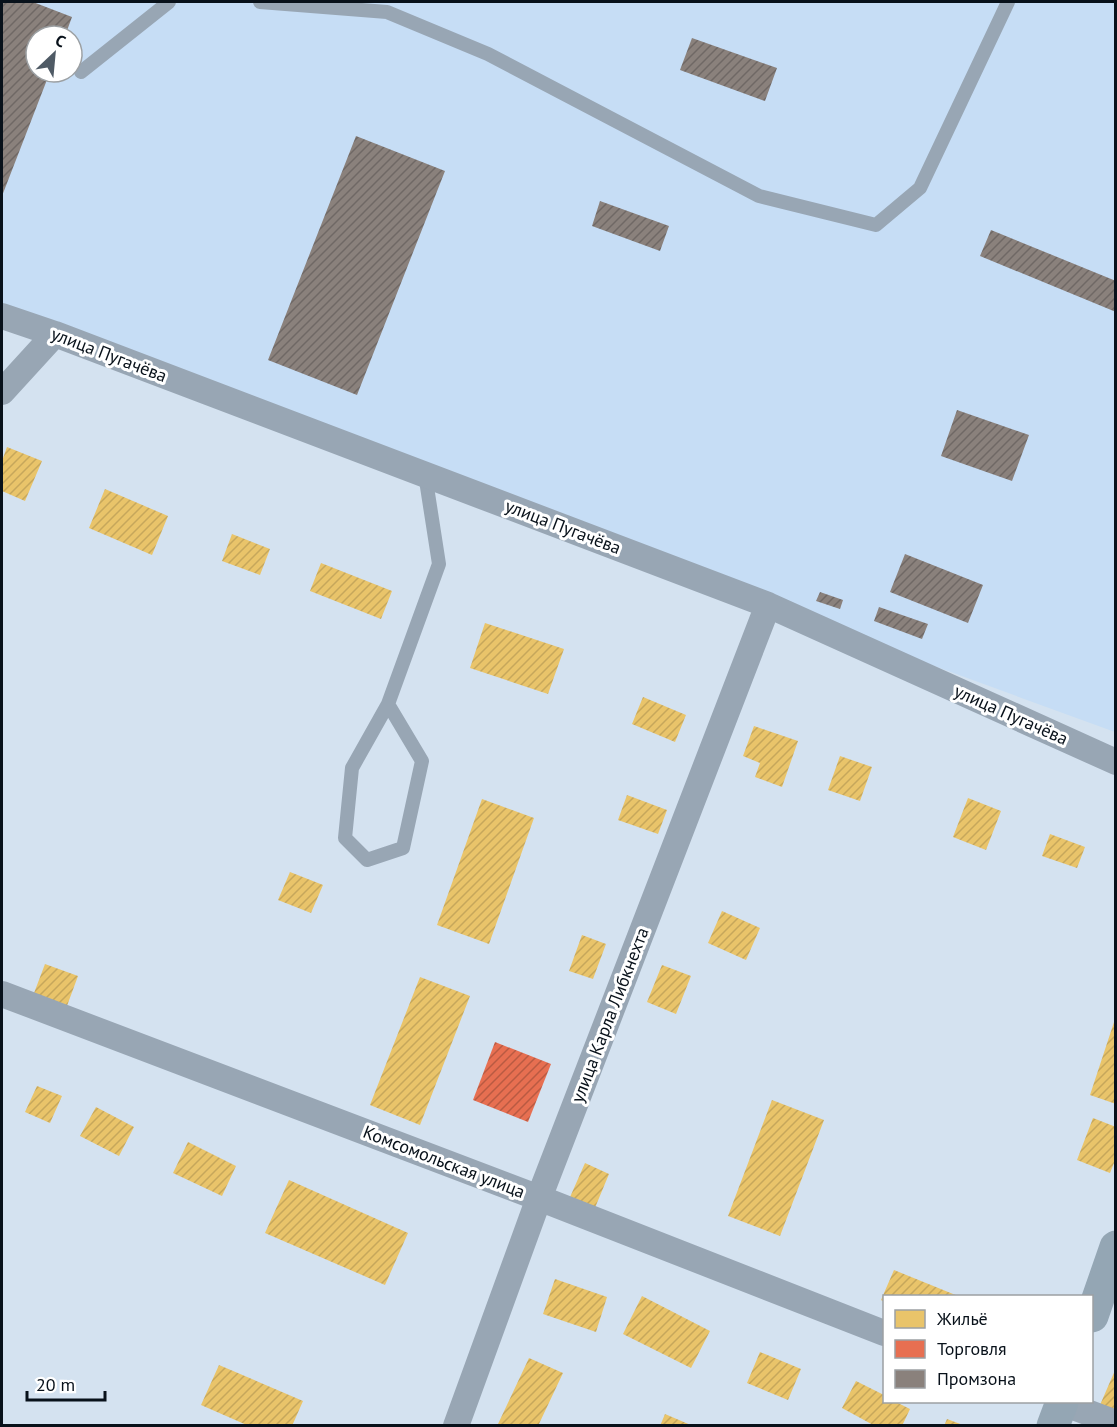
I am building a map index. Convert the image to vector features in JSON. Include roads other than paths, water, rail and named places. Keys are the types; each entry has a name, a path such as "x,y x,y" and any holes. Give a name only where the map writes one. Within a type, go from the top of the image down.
{"street":[{"name":"улица Пугачёва","path":"2,316 56,334 768,605 1116,762"},
{"path":"2,392 56,334"},
{"name":"улица Карла Либкнехта","path":"456,1425 540,1198 768,605"},
{"name":"Комсомольская улица","path":"2,994 540,1198 883,1332"},
{"path":"1093,1313 1116,1247"},
{"path":"1053,1425 1061,1403"},
{"path":"1064,1403 1116,1423"}],"lane":[{"path":"84,70 169,2"},
{"path":"260,2 387,12 488,54 759,196 876,225 920,188 1008,2"},
{"path":"388,704 422,761 403,848 367,860 345,838 352,768 388,704 439,564 425,474"}]}
